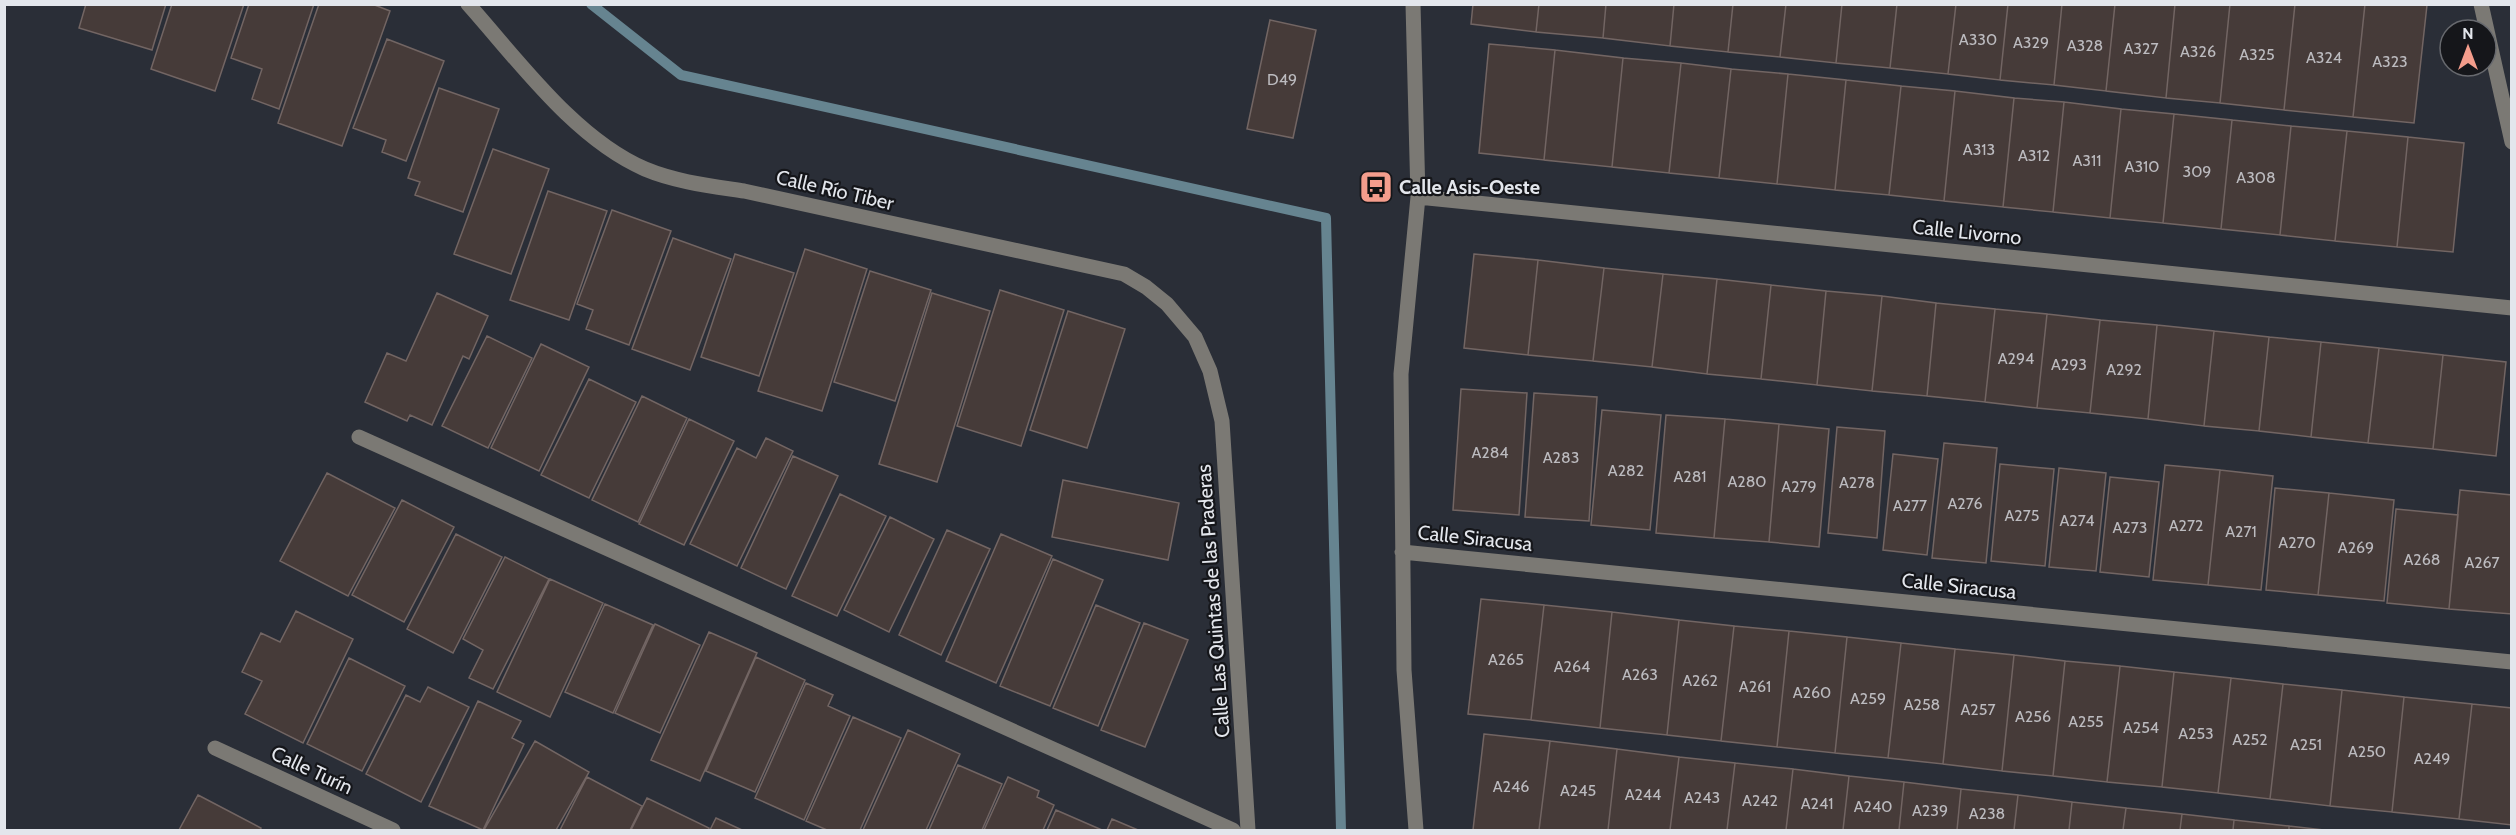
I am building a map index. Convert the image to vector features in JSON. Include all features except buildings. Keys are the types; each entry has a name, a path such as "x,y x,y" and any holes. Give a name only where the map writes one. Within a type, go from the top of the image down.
{"street":[{"name":"Calle Río Tiber","path":"468,4 556,102 595,139 647,170 695,184 744,191 1124,274 1146,287 1182,320 1195,338 1210,371"},
{"path":"1413,4 1418,197 1401,374 1404,670 1416,831"},
{"path":"2481,4 2511,142"},
{"name":"Calle Livorno","path":"1418,197 2511,309"},
{"name":"Calle Las Quintas de las Praderas","path":"1210,371 1222,421 1248,831"},
{"path":"359,437 1233,831"},
{"name":"Calle Siracusa","path":"1402,552 2511,662"},
{"name":"Calle Turín","path":"215,748 393,831"}],"waterway":[{"path":"591,4 681,75 1326,218 1341,830"}],"place":[{"name":"Calle Asis-Oeste","path":"1376,187"}]}
